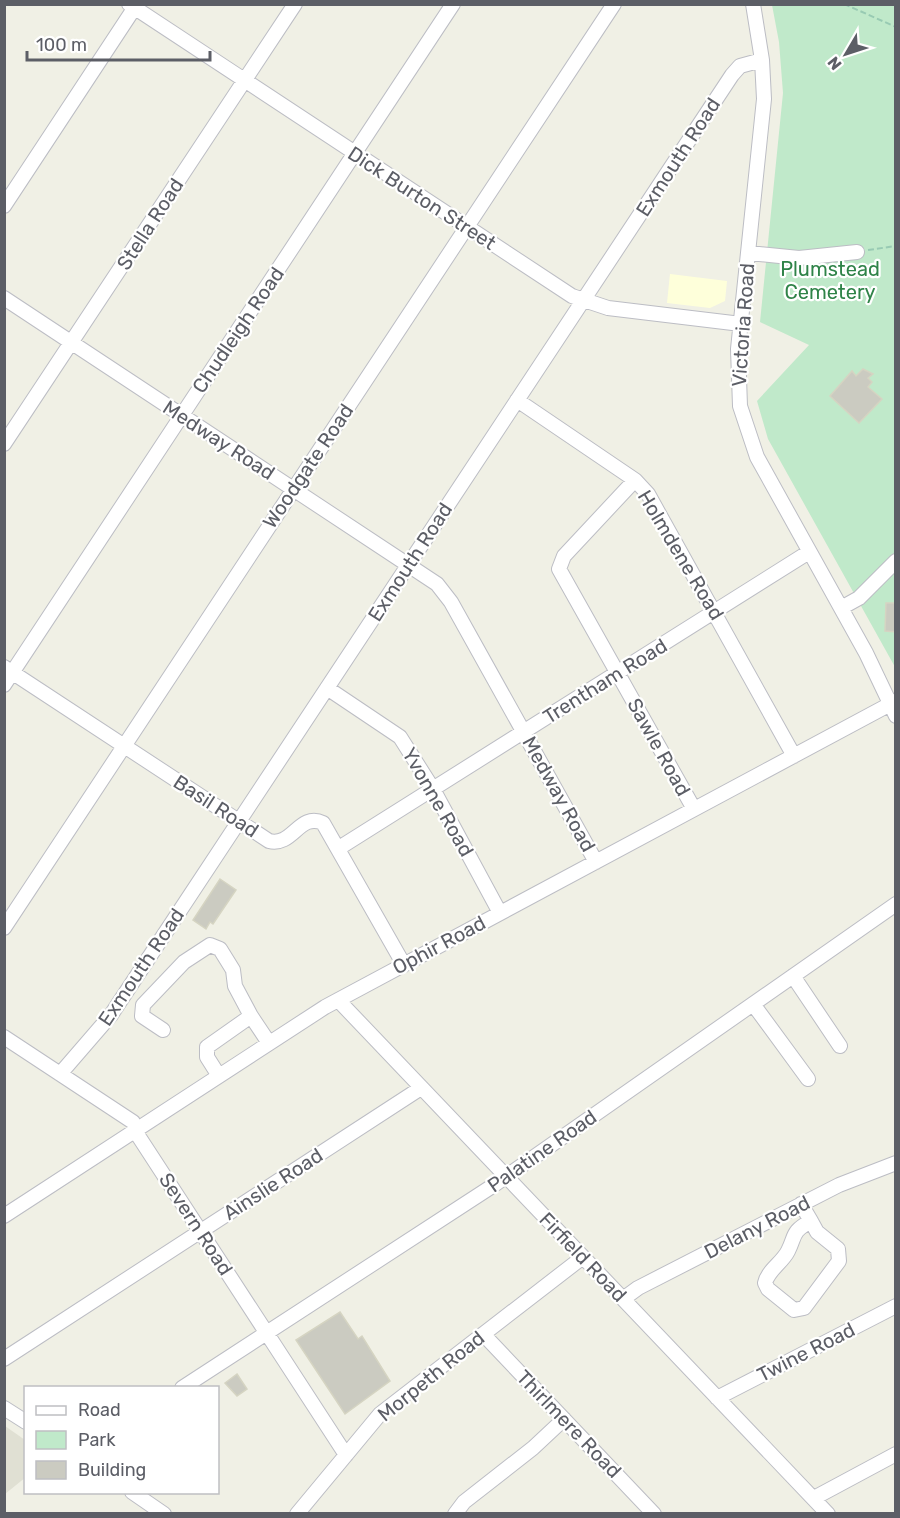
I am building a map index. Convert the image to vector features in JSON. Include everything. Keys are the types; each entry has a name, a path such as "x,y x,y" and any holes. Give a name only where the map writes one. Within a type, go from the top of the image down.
{"street":[{"name":"Stella Road","path":"4,444 295,4"},
{"name":"Chudleigh Road","path":"4,685 9,670 182,415 453,4"},
{"name":"Woodgate Road","path":"4,928 614,4"},
{"name":"Victoria Road","path":"753,4 762,60 763,123 737,378 746,431 757,457 894,707"},
{"name":"Dick Burton Street","path":"134,6 557,287 583,301 608,308 741,324"},
{"path":"4,206 134,6"},
{"name":"Exmouth Road","path":"60,1074 111,1015 737,68 762,60"},
{"path":"749,253 799,258 857,252"},
{"name":"Medway Road","path":"4,298 437,584 446,594 525,731 596,862"},
{"name":"Holmdene Road","path":"517,400 635,480 654,502 794,756"},
{"name":"Sawle Road","path":"635,480 564,556 559,566 694,809"},
{"name":"Trentham Road","path":"339,848 809,552"},
{"path":"841,608 865,592 896,561"},
{"name":"Basil Road","path":"9,670 269,841 277,843 284,840 306,822 319,821 326,826 404,964"},
{"name":"Yvonne Road","path":"327,688 400,737 433,789 500,913"},
{"name":"Ophir Road","path":"4,1216 338,1000 794,756 894,707"},
{"name":"Palatine Road","path":"185,1386 506,1177 896,904"},
{"path":"163,1030 145,1019 141,1009 184,962 210,945 220,949 233,970 235,986 269,1043"},
{"path":"793,976 840,1046"},
{"name":"Firfield Road","path":"338,1000 828,1514"},
{"path":"753,1004 808,1079"},
{"path":"219,1076 207,1057 207,1047 251,1016"},
{"name":"Severn Road","path":"4,1036 133,1122 346,1455"},
{"name":"Ainslie Road","path":"4,1359 421,1088"},
{"name":"Delany Road","path":"623,1299 638,1288 801,1204 854,1178 896,1163"},
{"path":"801,1204 811,1221 816,1231 838,1250 839,1261 804,1308 794,1310 768,1289 765,1280 787,1252 791,1238 801,1227 811,1221"},
{"name":"Morpeth Road","path":"297,1514 380,1414 583,1257"},
{"name":"Twine Road","path":"717,1398 896,1306"},
{"name":"Thirlmere Road","path":"483,1334 654,1514"},
{"path":"4,1408 24,1421"},
{"path":"460,1512 564,1419"},
{"path":"814,1498 896,1454"},
{"path":"135,1494 164,1514"}],"path":[{"path":"844,4 896,27"},
{"path":"857,252 896,246"}],"shaded area":[{"path":"670,274 727,281 725,301 710,308 667,303"},
{"path":"5,1426 24,1439 24,1479 5,1494"}],"green space":[{"name":"Plumstead Cemetery","path":"772,5 895,5 895,667 768,439 757,401 809,345 760,322 783,93 779,42"}],"building":[{"path":"863,369 873,374 868,378 872,382 868,387 882,399 859,423 830,396 852,371 856,376"},
{"path":"886,603 896,603 896,632 885,631"},
{"path":"220,879 236,890 213,924 210,922 206,929 193,920"},
{"path":"340,1312 358,1339 362,1336 390,1381 345,1414 296,1340"},
{"path":"237,1374 247,1389 237,1396 225,1383"}]}
